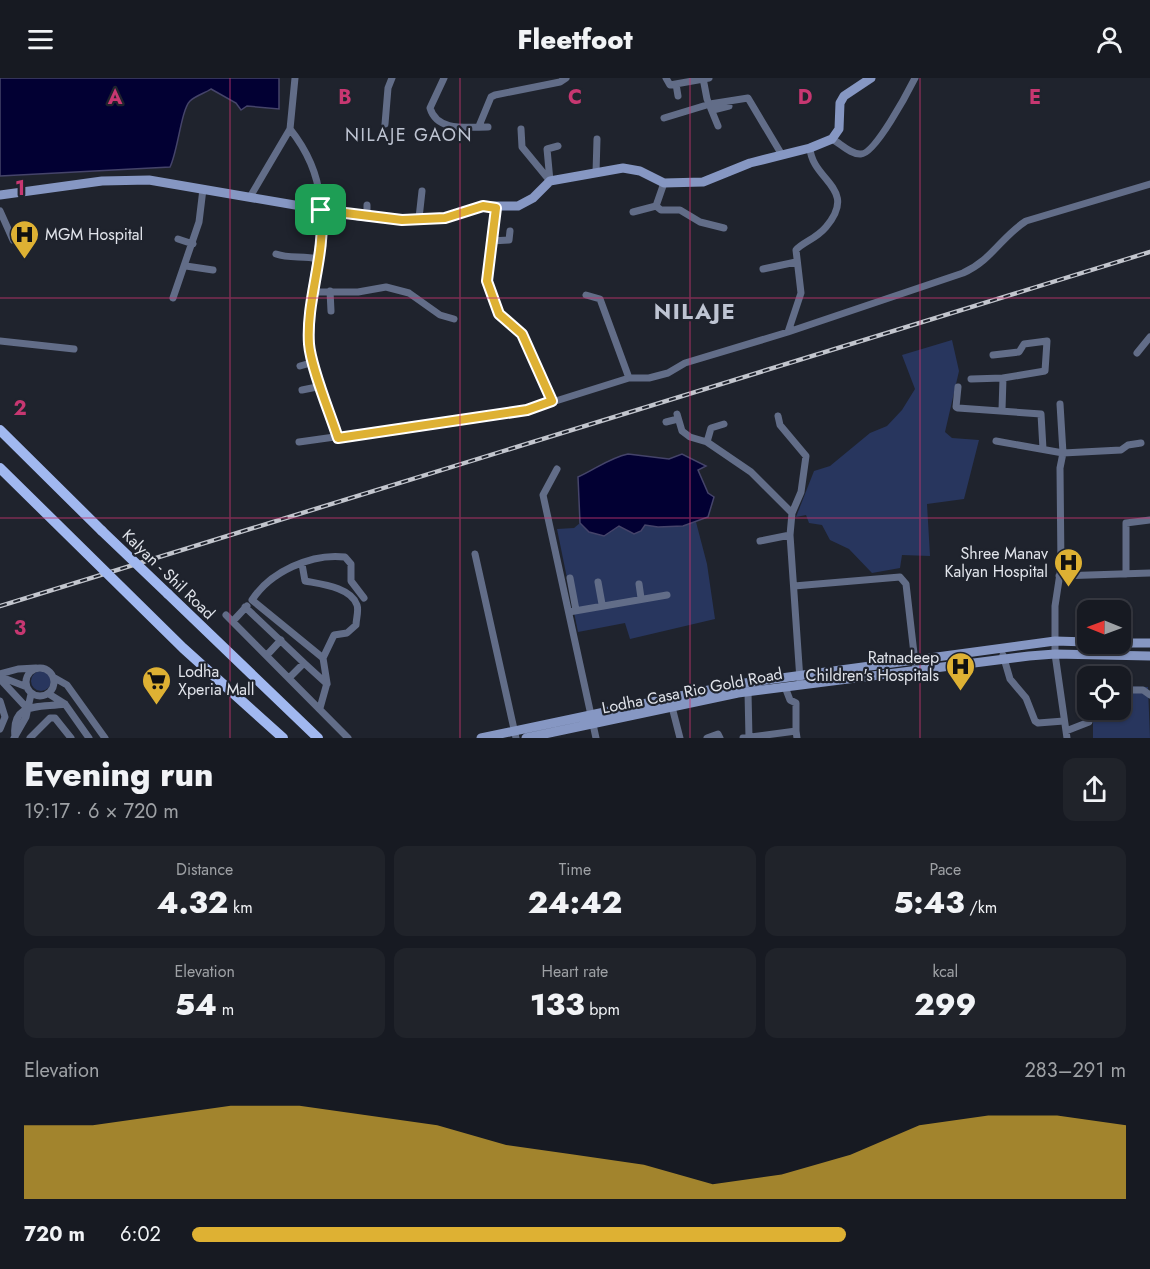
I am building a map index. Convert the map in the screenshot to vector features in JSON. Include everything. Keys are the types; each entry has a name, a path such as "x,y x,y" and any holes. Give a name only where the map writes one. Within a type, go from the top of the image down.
{"main road":[{"name":"Kalyan - Shil Road","path":"0,430 318,738"},
{"path":"0,468 183,648 283,738"}],"street":[{"path":"250,197 290,129 295,78"},
{"path":"385,124 388,88 392,78"},
{"path":"444,78 430,108 439,123 447,126 488,127"},
{"path":"479,126 491,97 560,82 566,78"},
{"path":"666,78 670,85 705,78 718,126"},
{"path":"0,195 102,182 149,180 367,217 402,220 445,218 483,206 496,208 518,206 533,198 550,181 623,168 633,169 664,183 703,182 750,164 810,148 832,139 839,129 840,103 844,96 871,78"},
{"path":"832,139 856,154 866,153 876,145 915,78"},
{"path":"676,84 678,96"},
{"path":"664,118 748,98 782,155"},
{"path":"712,107 729,106"},
{"path":"290,129 310,160 321,210 323,227 313,292 309,345 338,438"},
{"path":"521,129 522,147 550,181"},
{"path":"596,173 597,139"},
{"path":"550,181 547,149 558,146"},
{"path":"788,332 801,293 796,250 811,242 827,226 837,211 838,202 833,186 812,161 810,148"},
{"path":"656,206 664,183"},
{"path":"299,442 527,410 629,378 649,378 668,374 685,363 788,332 963,273 987,260 1016,228 1026,222 1150,183"},
{"path":"172,298 186,266 200,222 204,189"},
{"path":"419,219 422,191"},
{"path":"367,205 367,217"},
{"path":"633,212 656,206"},
{"path":"656,206 661,210 680,210 700,222 724,228"},
{"path":"496,208 486,275 499,314 522,334 552,401"},
{"path":"0,211 13,240"},
{"path":"491,242 510,240 510,231"},
{"path":"178,239 193,244"},
{"path":"276,254 288,257 302,255 318,259"},
{"path":"763,269 796,262"},
{"path":"186,266 213,270"},
{"path":"313,292 358,292 386,287 409,293 440,315 454,319"},
{"path":"330,291 331,311"},
{"path":"586,296 600,299 629,378"},
{"path":"1137,353 1150,337"},
{"path":"0,341 74,349"},
{"path":"971,379 1003,378 1045,371 1047,341 1024,344 1019,352 993,356"},
{"path":"300,366 314,362"},
{"path":"1002,410 1003,378"},
{"path":"302,390 322,386"},
{"path":"958,387 956,407 958,408 1041,414 1043,449"},
{"path":"1060,404 1063,453 1060,468 1059,576 1055,654 1066,734 1086,725 1089,720"},
{"path":"666,422 678,416 682,431 690,437 707,442 761,480 792,513"},
{"path":"778,416 784,431 806,456 801,492 792,513 790,535 800,680"},
{"path":"707,442 711,428 724,424"},
{"path":"996,441 1063,453 1122,450 1128,445 1142,443"},
{"path":"557,469 543,495 573,611 596,738"},
{"path":"1126,574 1126,523 1150,520"},
{"path":"760,541 790,535"},
{"path":"475,554 515,735"},
{"path":"233,621 262,585 280,572 327,555 345,557 351,564 351,581 364,598"},
{"path":"302,564 305,581 337,588 356,602 358,607 356,625 347,633 334,635 323,658 327,684 320,708"},
{"path":"1059,576 1150,573"},
{"path":"794,586 900,577 906,584 916,671"},
{"path":"570,578 573,611"},
{"path":"598,582 602,604"},
{"path":"639,584 641,598"},
{"path":"573,611 602,604 667,595"},
{"path":"252,600 323,658"},
{"path":"245,608 327,684"},
{"path":"226,615 348,738"},
{"path":"267,655 281,640"},
{"name":"Lodha Casa Rio Gold Road","path":"526,738 592,719 785,687 800,680 914,660 1055,641 1077,642"},
{"path":"1131,643 1150,643"},
{"path":"1002,648 1010,679 1026,698 1035,721 1038,723 1064,721"},
{"name":"Lodha Casa Rio Gold Road","path":"481,738 515,735 592,719 737,684 916,671 1055,654 1150,656"},
{"path":"290,677 304,663"},
{"path":"40,668 28,674 27,687 31,694 39,696 49,693 54,686 53,676"},
{"path":"0,677 18,669 48,670 67,685 105,738"},
{"path":"0,677 27,687"},
{"path":"0,677 26,707"},
{"path":"748,692 747,738 796,734 796,703 790,700 785,687"},
{"path":"1131,690 1143,690 1150,695"},
{"path":"49,693 65,704 89,738"},
{"path":"15,738 14,726 31,694"},
{"path":"0,701 5,717 0,729"},
{"path":"26,707 65,704"},
{"path":"672,707 680,738"},
{"path":"30,738 50,718 55,718 71,738"},
{"path":"707,738 718,734 720,738"}],"shaded area":[{"path":"0,78 279,78 279,109 247,106 241,110 236,103 211,89 192,99 187,106 170,167 0,176"},
{"path":"952,340 959,371 945,432 952,438 979,440 964,499 927,504 930,556 902,555 900,568 872,573 849,549 830,540 822,525 809,523 806,515 796,517 814,471 830,466 870,433 887,426 902,410 915,389 902,355"},
{"path":"628,454 669,459 682,454 706,466 698,470 708,493 714,497 708,517 683,526 645,525 641,531 634,534 619,526 604,536 589,532 580,523 578,477"},
{"path":"696,522 707,564 715,619 630,639 625,623 578,632 557,529 574,528 580,523 589,532 604,535 619,526 634,534 644,525 669,527"},
{"path":"41,671 48,674 51,681 48,688 41,691 34,688 31,681 34,674"},
{"path":"1131,686 1148,687 1150,738 1093,738 1093,720 1131,720"}],"railway":[{"path":"0,606 1150,252"}],"place":[{"name":"MGM Hospital","path":"24,260"},
{"name":"Shree Manav Kalyan Hospital","path":"1069,588"},
{"name":"Ratnadeep Children's Hospitals","path":"960,692"},
{"name":"Lodha Xperia Mall","path":"157,706"}],"district":[{"name":"NILAJE GAON","path":"409,135"},
{"name":"NILAJE","path":"695,311"}],"route":[{"path":"483,206 496,208 491,229 491,251 486,269 487,281 499,314 510,321 522,334 552,401 527,410 338,438 309,345 313,292 323,227 321,210 402,220 445,218 483,206"}]}
